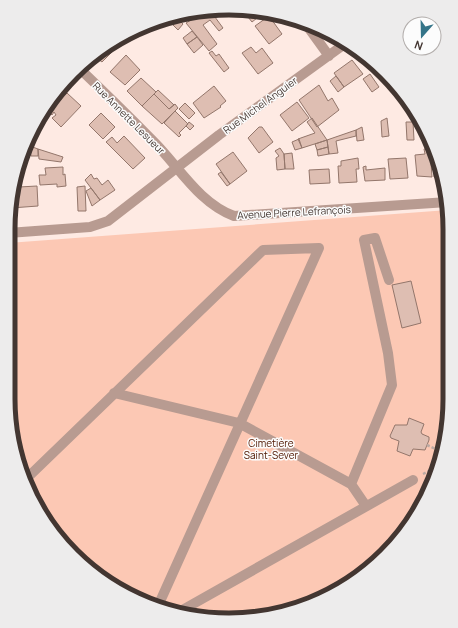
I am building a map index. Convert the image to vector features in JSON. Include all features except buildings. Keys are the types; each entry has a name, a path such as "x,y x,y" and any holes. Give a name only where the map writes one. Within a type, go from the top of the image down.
{"street":[{"path":"311,31 329,56"},
{"name":"Rue Michel Anguier","path":"176,169 219,135 341,47"},
{"name":"Rue Annette Lesueur","path":"84,72 154,142 176,169"},
{"path":"15,232 90,227 108,221 176,169"},
{"name":"Avenue Pierre Lefrançois","path":"176,169 212,204 223,212 234,216 441,202"},
{"path":"351,484 392,385 388,353 364,240 375,238 389,280"},
{"path":"29,476 263,250 319,248 159,602"},
{"path":"114,393 239,423 351,484 366,506"},
{"path":"185,609 413,480"}],"path":[{"path":"427,445 437,450"}],"green space":[{"name":"Cimetière Saint-Sever","path":"442,210 443,413 439,441 432,468 421,494 407,518 390,540 370,560 348,577 311,597 271,609 243,613 215,613 187,609 147,597 110,577 88,560 68,540 51,518 31,481 22,454 15,413 15,242"}]}
